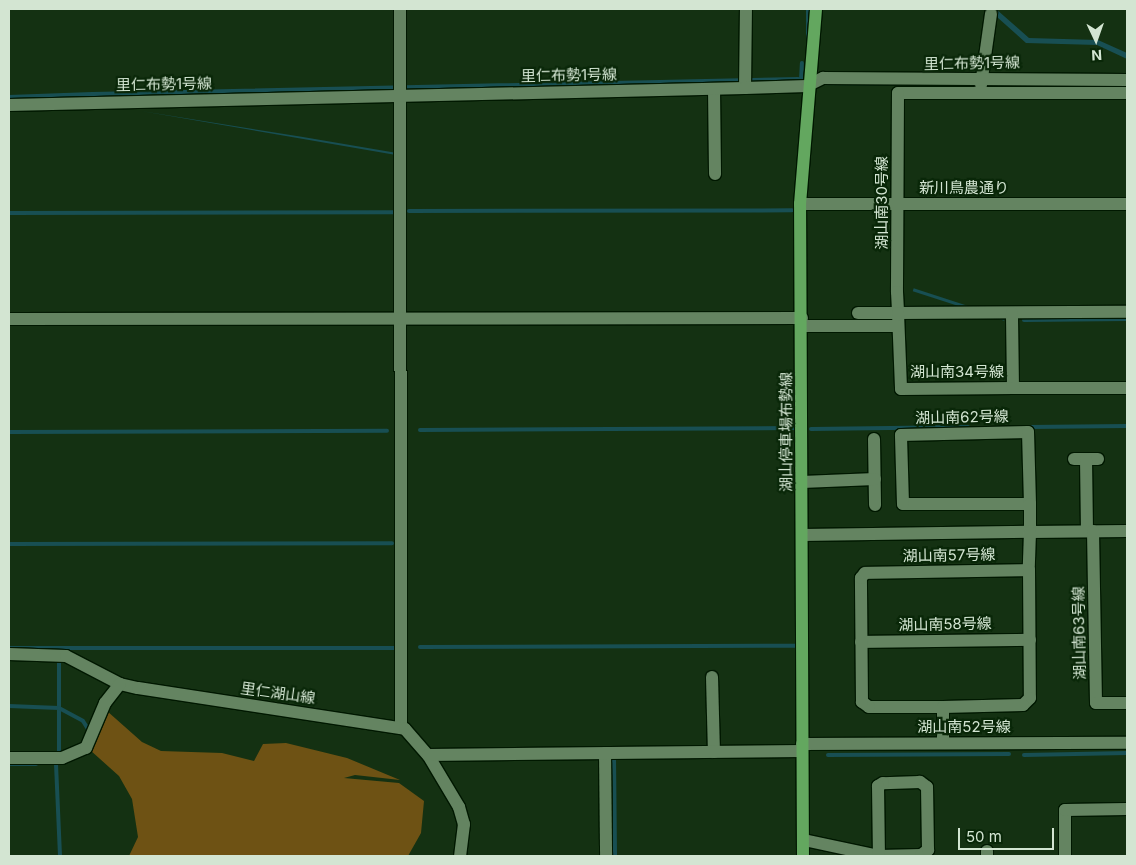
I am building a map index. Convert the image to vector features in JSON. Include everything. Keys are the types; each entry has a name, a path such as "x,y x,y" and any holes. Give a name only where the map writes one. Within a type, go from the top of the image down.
{"main road":[{"name":"湖山停車場布勢線","path":"803,856 800,204 807,86 816,9"}],"street":[{"path":"400,9 401,728 428,755 463,818 460,856"},
{"path":"746,9 746,88"},
{"path":"981,92 991,14"},
{"name":"里仁布勢1号線","path":"9,105 807,86 823,78 1127,80"},
{"path":"714,89 714,174"},
{"name":"湖山南30号線","path":"898,320 898,93 1127,94"},
{"name":"新川鳥農通り","path":"800,204 1127,204"},
{"path":"9,318 400,317 802,322 898,320 1012,312 1127,312"},
{"name":"湖山南34号線","path":"898,320 901,389 1013,388 1012,312"},
{"path":"858,313 898,320"},
{"path":"1013,388 1127,388"},
{"name":"湖山南62号線","path":"1029,570 1030,504 1028,432 901,435 903,504 1030,504"},
{"path":"874,439 876,505"},
{"path":"1086,459 1090,531"},
{"path":"802,482 875,479"},
{"name":"湖山南63号線","path":"1090,531 1096,703 1127,703"},
{"path":"802,536 1127,531"},
{"name":"湖山南57号線","path":"1029,570 1030,640 1030,698 1023,705 868,707 862,702 861,578 865,573 1029,570"},
{"name":"湖山南58号線","path":"861,642 1030,640"},
{"name":"里仁湖山線","path":"9,654 66,656 120,684 401,728"},
{"path":"712,677 714,752"},
{"path":"9,758 62,758 86,748 105,703 120,684"},
{"path":"943,707 943,744"},
{"name":"湖山南52号線","path":"428,755 714,752 943,744 1127,743"},
{"path":"605,753 606,856"},
{"path":"804,840 879,856 921,855 928,850 927,788 920,782 883,783 878,786 879,856"},
{"path":"1065,856 1065,810 1127,809"}],"shaded area":[{"path":"107,711 142,742 161,751 222,753 254,761 263,744 286,743 347,758 400,780 355,775 344,778 399,783 424,801 421,833 408,856 129,856 138,837 132,799 119,776 90,750"}],"water":[{"path":"806,9 810,9 810,68 806,68"},
{"path":"988,9 996,9 1029,38 1098,40 1127,53 1127,59 1097,45 1026,43"},
{"path":"798,77 820,81 1127,83 1127,87 818,85 794,81 9,99 9,95 92,92"},
{"path":"141,111 303,137 397,153 396,155"},
{"path":"914,288 1005,318 1004,321 913,291"}],"waterway":[{"path":"801,80 802,63"},
{"path":"409,211 792,210"},
{"path":"9,213 395,212"},
{"path":"1024,320 1127,319"},
{"path":"1028,427 1127,426"},
{"path":"811,429 968,427"},
{"path":"420,430 795,428"},
{"path":"9,432 387,431"},
{"path":"9,544 392,543"},
{"path":"420,647 796,646"},
{"path":"9,648 395,648"},
{"path":"59,659 59,754"},
{"path":"9,706 59,708 83,721 88,729"},
{"path":"1024,755 1127,753"},
{"path":"828,755 1009,754"},
{"path":"614,758 615,856"},
{"path":"9,764 36,764"},
{"path":"56,764 60,856"}]}
